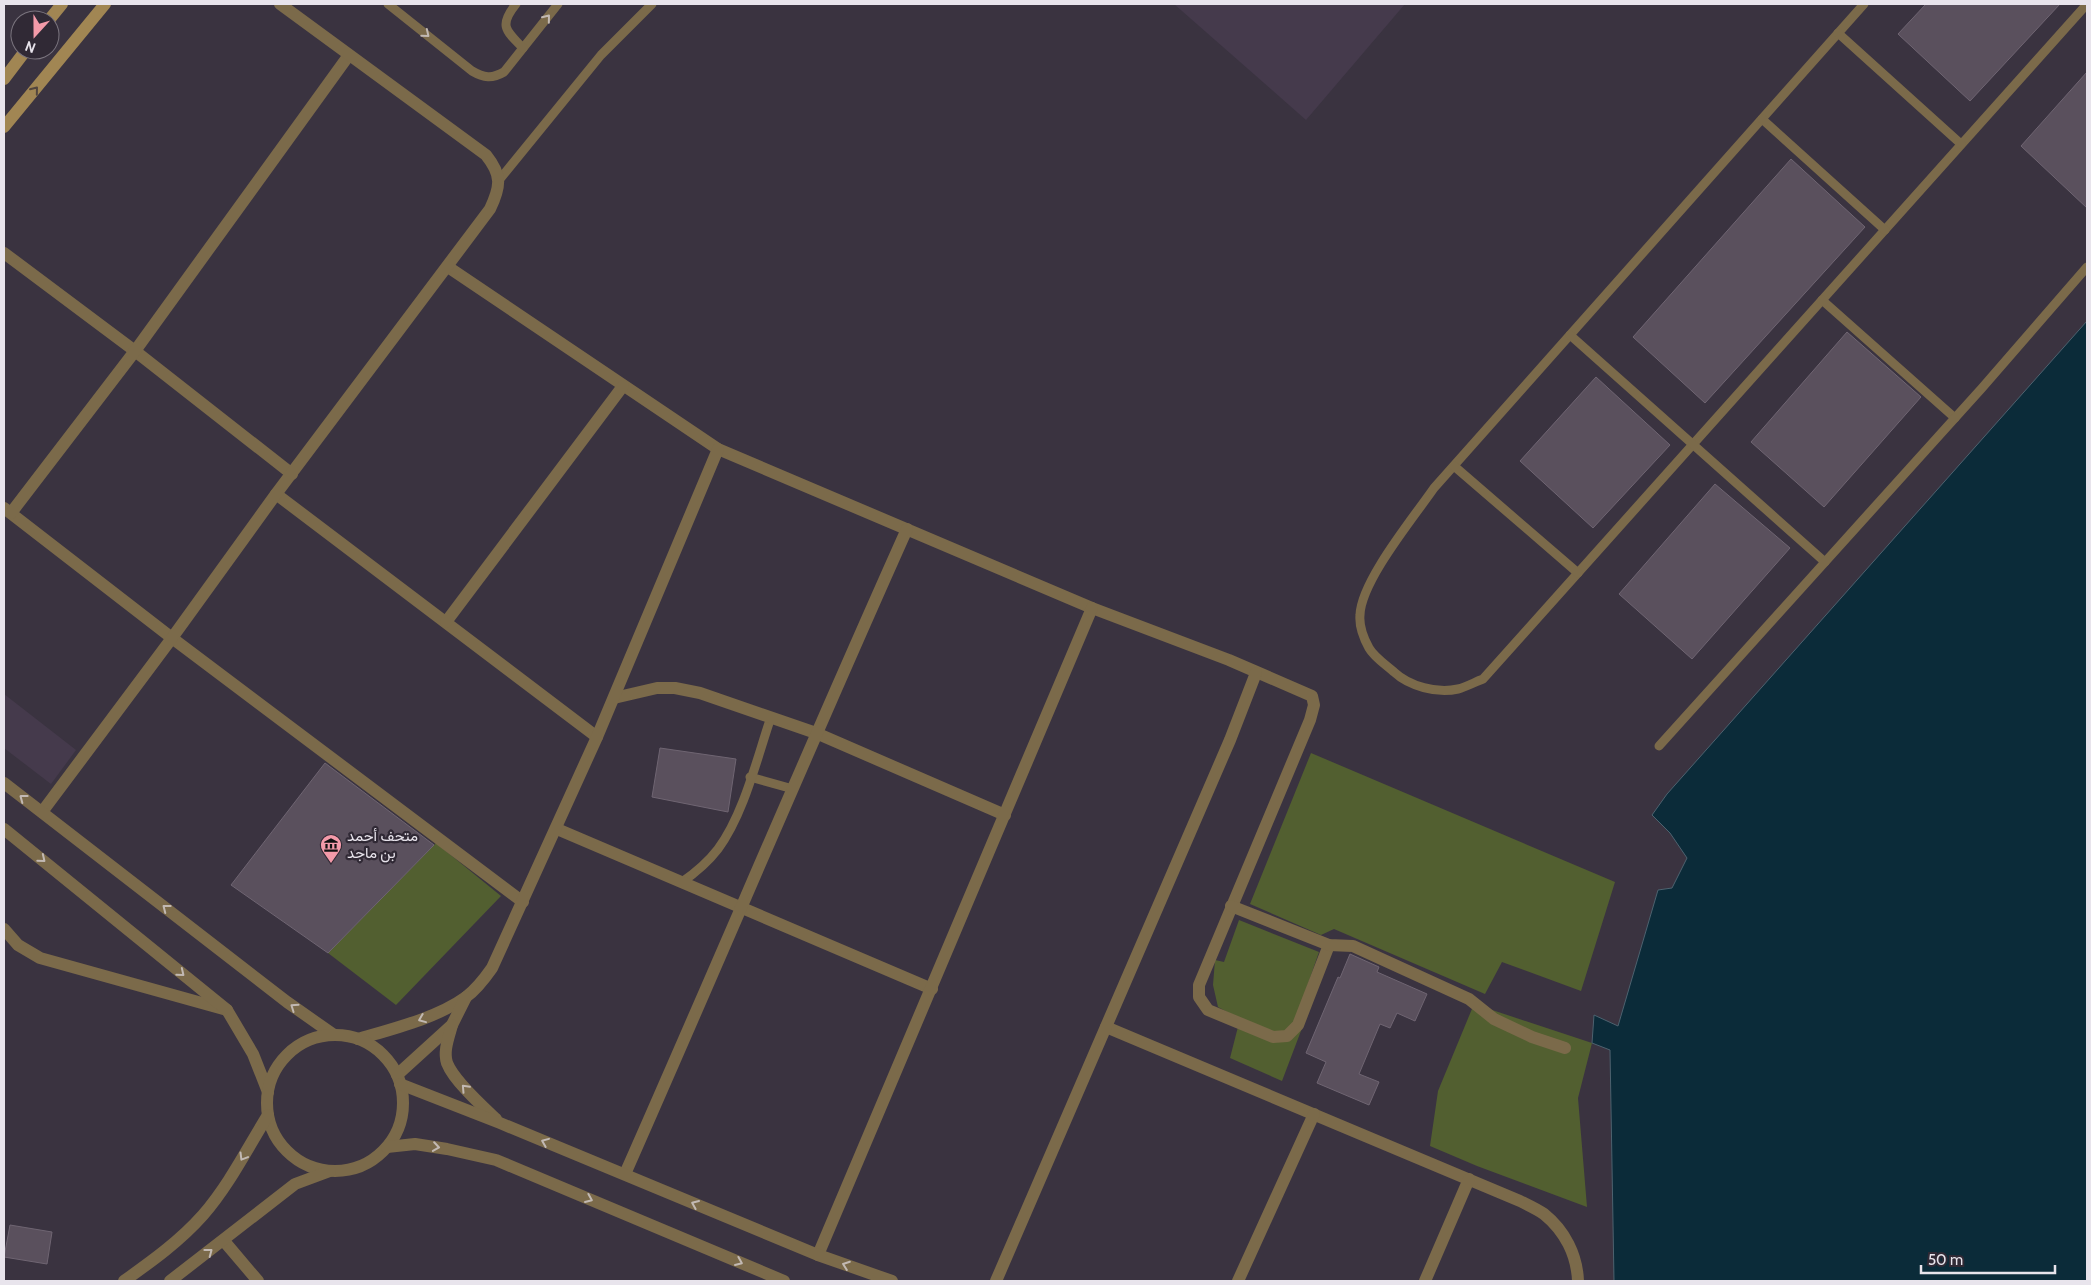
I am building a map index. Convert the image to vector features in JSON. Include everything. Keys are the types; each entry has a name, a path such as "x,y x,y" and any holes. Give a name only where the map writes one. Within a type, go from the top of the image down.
{"main road":[{"path":"4,127 105,4"},
{"path":"4,78 18,60"}],"street":[{"path":"42,812 172,638 276,494 448,267 490,209 495,197 500,179 494,165 486,154 280,4"},
{"path":"348,55 136,351 7,511 172,638 523,902"},
{"path":"4,253 136,351 292,474"},
{"path":"448,267 718,449 1092,608 1229,660 1312,696 1314,704 1310,720 1199,985 1199,997 1208,1010 1273,1037 1287,1036 1298,1025 1329,945"},
{"path":"446,622 624,386"},
{"path":"358,1039 423,1019 466,997 481,983 492,968 597,738 718,449"},
{"path":"276,494 597,738"},
{"path":"625,1174 742,908 816,733 907,529"},
{"path":"818,1255 1092,608"},
{"path":"996,1281 1230,740 1256,673"},
{"path":"614,698 657,688 675,688 700,693 816,733 1005,815"},
{"path":"4,783 287,1002 334,1035"},
{"path":"4,829 227,1010 253,1054 268,1092"},
{"path":"557,829 932,989"},
{"path":"1231,906 1329,945 1353,946 1469,999 1494,1019 1532,1037 1565,1048"},
{"path":"4,929 18,944 46,960 227,1010"},
{"path":"466,997 452,1025 446,1048 448,1063 461,1084 500,1123"},
{"path":"398,1080 452,1025"},
{"path":"1106,1026 1520,1201 1544,1214 1567,1239 1577,1265 1578,1281"},
{"path":"170,1281 224,1241 295,1184 330,1171 352,1169 365,1164 388,1147 398,1131 403,1114 403,1095 398,1080 388,1061 374,1048 358,1039 334,1035 311,1040 290,1051 276,1069 268,1092 268,1115 275,1136 289,1154 308,1166 330,1171"},
{"path":"398,1080 818,1255 892,1281"},
{"path":"1238,1281 1314,1114"},
{"path":"124,1281 170,1248 202,1215 228,1182 268,1115"},
{"path":"388,1147 415,1144 447,1148 496,1160 784,1281"},
{"path":"1424,1281 1469,1179"},
{"path":"224,1241 258,1281"}],"lane":[{"path":"388,4 479,76 488,77 504,72 558,4"},
{"path":"516,4 507,16 505,26 507,31 523,48"},
{"path":"500,179 601,55 652,4"},
{"path":"1864,4 1434,488 1381,564 1367,590 1360,615 1363,633 1370,650 1397,675 1415,685 1436,690 1457,689 1483,679 2086,4"},
{"path":"1838,33 1961,144"},
{"path":"1762,119 1885,230"},
{"path":"1660,746 1955,418 2087,267"},
{"path":"1822,300 1955,418"},
{"path":"1570,335 1825,562"},
{"path":"1454,466 1578,573"},
{"path":"682,882 707,861 728,833 736,816 771,717"},
{"path":"750,777 792,789"}],"shaded area":[{"path":"1174,4 1405,4 1306,120"},
{"path":"4,694 76,750 51,784 4,748"}],"green space":[{"path":"1311,753 1615,882 1581,991 1502,962 1485,994 1334,929 1321,935 1250,904"},
{"path":"436,843 501,896 396,1005 328,953"},
{"path":"1239,920 1319,952 1301,1004 1307,1015 1282,1081 1230,1058 1240,1019 1218,1007 1213,985 1215,960 1224,962"},
{"path":"1474,1004 1592,1043 1578,1098 1587,1207 1477,1166 1430,1146 1438,1091"}],"water":[{"path":"2087,321 2087,1281 1614,1281 1610,1050 1592,1043 1594,1015 1618,1026 1658,890 1672,888 1687,858 1670,833 1652,815 1667,794"}],"building":[{"path":"1926,4 2060,4 1970,101 1898,34"},
{"path":"2087,72 2087,208 2021,146"},
{"path":"1791,159 1865,227 1705,403 1633,337"},
{"path":"1847,332 1921,397 1824,507 1751,442"},
{"path":"1596,377 1670,445 1593,528 1520,461"},
{"path":"1715,484 1790,548 1692,659 1619,594"},
{"path":"660,748 736,759 728,812 652,797"},
{"name":"متحف أحمد بن ماجد","path":"325,763 434,845 328,953 231,885"},
{"path":"1350,954 1379,967 1377,972 1427,994 1415,1021 1397,1013 1390,1028 1380,1024 1359,1074 1379,1082 1369,1105 1317,1083 1326,1062 1306,1053 1338,977 1340,978"},
{"path":"10,1225 52,1232 47,1264 4,1257"}],"place":[{"name":"متحف أحمد بن ماجد","path":"331,864"}]}
